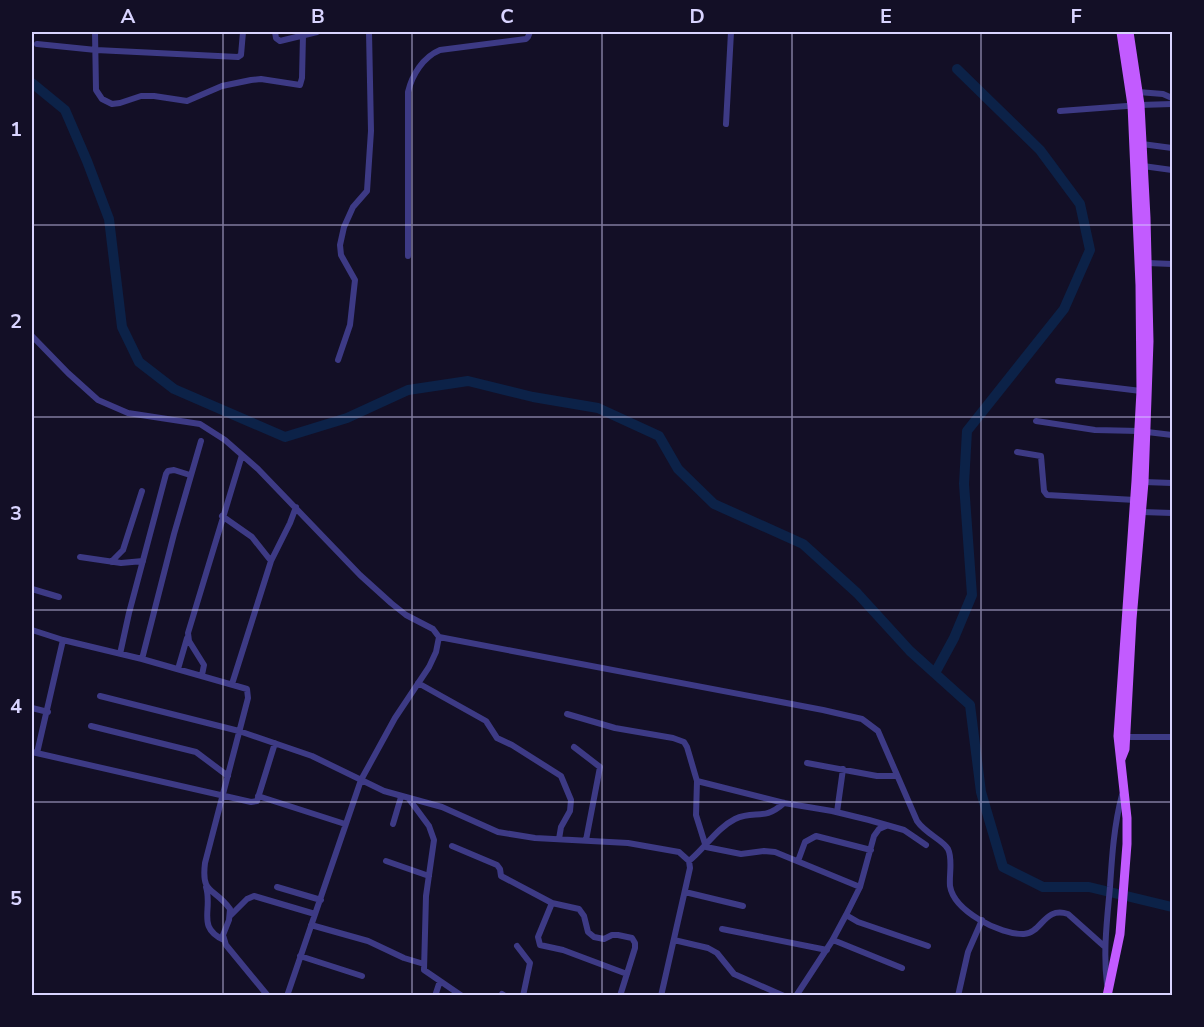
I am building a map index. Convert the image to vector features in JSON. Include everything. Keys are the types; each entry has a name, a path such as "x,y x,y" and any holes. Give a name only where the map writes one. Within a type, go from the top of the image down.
{"main road":[{"path":"1107,993 1120,933 1127,844 1118,736 1149,341 1142,144 1121,32"},
{"path":"1121,759 1125,749 1144,482 1136,105 1138,92 1129,32"}],"street":[{"path":"94,32 96,90 102,99 120,103 130,98 154,96 187,101 222,86 261,79 300,85 305,34"},
{"path":"37,44 96,50 240,57 243,32"},
{"path":"275,32 276,38 280,41 317,32"},
{"path":"338,360 350,325 355,280 341,255 340,245 352,207 368,191 371,131 369,32"},
{"path":"408,256 407,102 410,83 416,71 430,53 526,39 530,32"},
{"path":"726,124 731,32"},
{"path":"1138,92 1163,94 1173,98"},
{"path":"1060,111 1173,104"},
{"path":"1142,144 1173,148"},
{"path":"1143,166 1173,170"},
{"path":"1147,263 1173,264"},
{"path":"32,336 98,400 128,413 200,424 225,440 296,507 372,585 406,615 433,629 439,637 862,719 878,731 919,824 926,833 945,844 950,851 952,894 962,908 1004,930 1023,934 1031,932 1049,915 1062,912 1068,914 1105,947"},
{"path":"1058,381 1141,391"},
{"path":"1036,421 1085,429 1143,431 1173,435"},
{"path":"142,659 201,441"},
{"path":"1017,452 1041,456 1044,490 1047,495 1135,500"},
{"path":"177,669 242,455"},
{"path":"120,654 168,471 174,470 190,475"},
{"path":"1144,482 1173,483"},
{"path":"111,562 123,549 142,491"},
{"path":"232,684 271,561 296,507"},
{"path":"1142,512 1173,513"},
{"path":"222,516 252,537 271,561"},
{"path":"80,557 111,562 143,561"},
{"path":"32,589 59,597"},
{"path":"32,630 244,687 248,692 206,863 204,881 208,896 208,929 224,940 268,996"},
{"path":"287,996 361,780 395,718 436,652 439,637"},
{"path":"188,638 204,665 202,675"},
{"path":"63,640 48,712 34,753 251,802 257,801 275,744"},
{"path":"418,683 486,721 497,738 561,776 569,792 571,807 561,827 559,839"},
{"path":"100,696 239,731 312,756 384,791 442,807 498,832 514,836 628,843 679,852 689,861"},
{"path":"32,708 48,712"},
{"path":"567,714 615,728 680,739 687,747 697,781 696,815 706,847"},
{"path":"91,726 196,752 228,776"},
{"path":"1125,737 1173,738"},
{"path":"573,747 600,767 586,840"},
{"path":"807,763 877,776 897,776"},
{"path":"837,812 843,768"},
{"path":"697,781 784,803 837,812 887,825 902,830 926,845"},
{"path":"1107,993 1106,927 1113,844 1124,789"},
{"path":"258,796 345,824"},
{"path":"393,824 401,797"},
{"path":"409,798 432,833 434,849 426,896 424,964 427,973 462,996"},
{"path":"661,996 685,892 689,861 706,847 725,826 737,818 770,813 784,803"},
{"path":"902,830 919,824"},
{"path":"796,996 833,940 860,887 875,833 887,825"},
{"path":"798,861 805,842 816,836 871,850"},
{"path":"452,846 497,865 501,876 552,903 582,912 586,927 594,938 604,939 618,935 634,940 635,948 620,996"},
{"path":"706,847 741,855 764,851 775,852 860,887"},
{"path":"386,861 429,876"},
{"path":"206,887 227,905 230,916"},
{"path":"277,887 321,900"},
{"path":"685,892 743,906"},
{"path":"224,940 230,916 247,898 254,896 315,915"},
{"path":"552,903 538,937 540,945 563,950 627,974"},
{"path":"846,915 877,929 928,946"},
{"path":"958,996 968,952 982,920"},
{"path":"311,925 368,941 424,964"},
{"path":"722,928 827,950"},
{"path":"674,940 717,952 734,974 784,996"},
{"path":"833,940 902,968"},
{"path":"517,946 530,963 523,996"},
{"path":"300,956 362,976"},
{"path":"435,996 440,981"}],"waterway":[{"path":"935,673 954,638 972,595 964,484 967,431 1064,309 1090,250 1080,204 1040,150 957,69"},
{"path":"32,83 65,110 109,219 122,327 139,362 174,389 285,437 347,418 408,390 468,381 533,397 598,408 659,436 678,469 714,504 803,544 857,593 910,651 970,705 981,792 1003,867 1043,887 1089,887 1172,907"}]}
